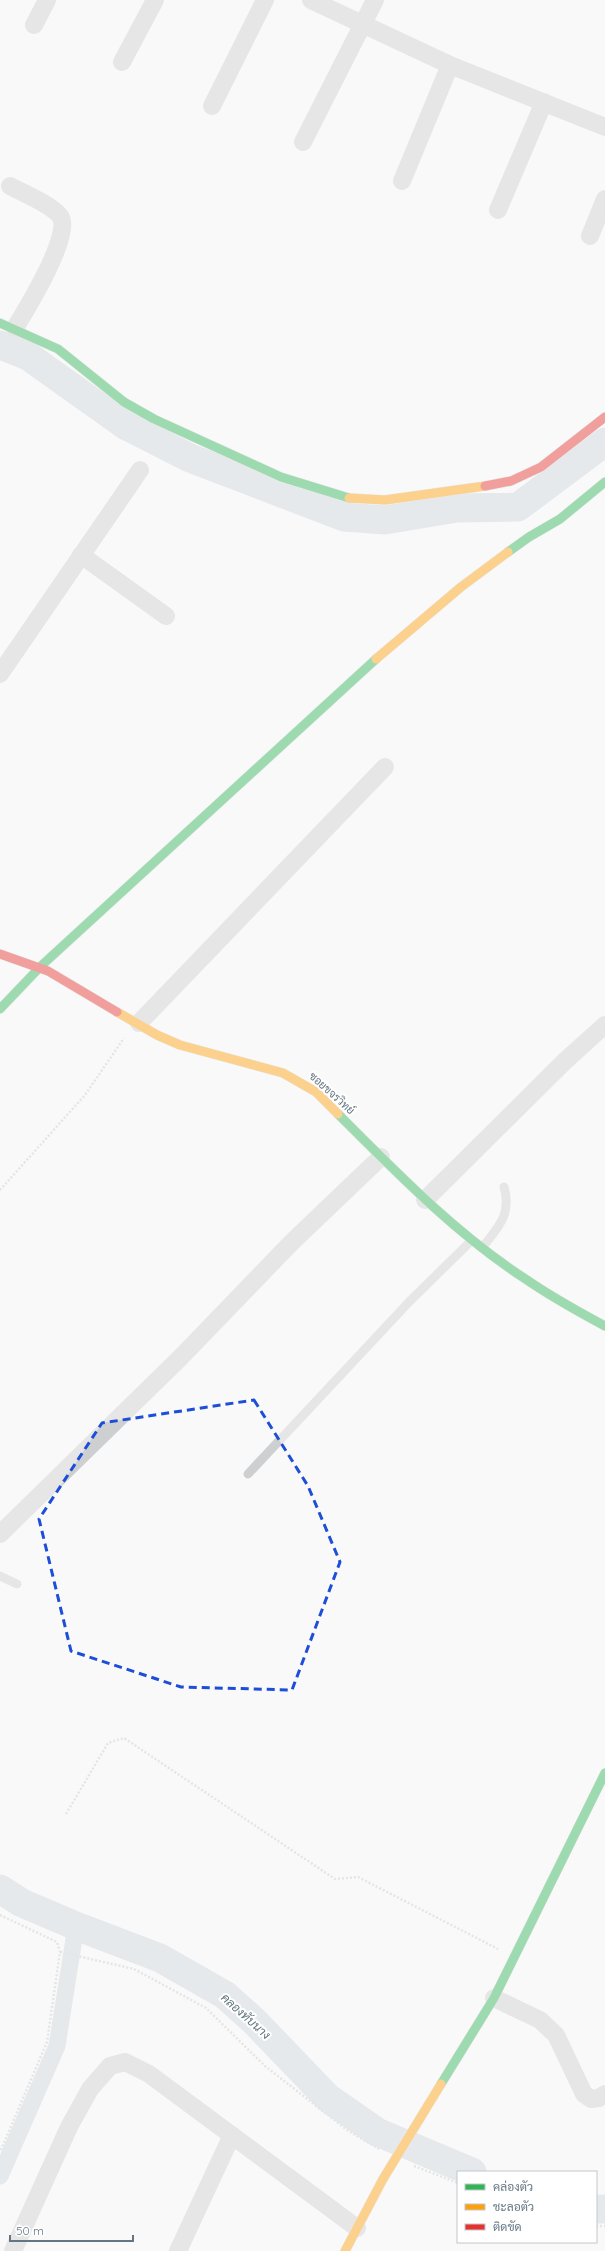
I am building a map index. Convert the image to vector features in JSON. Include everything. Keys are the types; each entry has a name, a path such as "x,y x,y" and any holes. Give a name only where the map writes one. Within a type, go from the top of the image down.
{"street":[{"path":"34,25 47,0"},
{"path":"122,62 155,0"},
{"path":"212,106 265,0"},
{"path":"311,0 450,65 605,127"},
{"path":"303,142 375,0"},
{"path":"402,181 450,65"},
{"path":"498,210 544,102"},
{"path":"10,186 54,210 61,217 63,228 60,242 39,287 8,326 58,349 124,402 154,420 281,477 351,499 385,500 482,487 511,481 541,467 605,417"},
{"path":"590,236 605,199"},
{"path":"0,674 140,470"},
{"path":"0,1009 41,966 394,643 462,587 529,537 560,519 605,482"},
{"path":"81,555 166,616"},
{"path":"137,1022 384,767"},
{"name":"ซอยขจรวิทย์","path":"0,954 41,966 137,1022 179,1044 202,1052 280,1070 300,1080 316,1092 425,1200 472,1240 519,1276 605,1326"},
{"path":"425,1200 565,1061 605,1025"},
{"path":"0,1534 175,1362 291,1243 382,1157"},
{"path":"345,2251 389,2171 494,1998 605,1773"},
{"path":"494,1998 540,2020 556,2036 584,2094 591,2099 599,2098 605,2094"},
{"path":"13,2251 69,2127 90,2089 110,2066 125,2062 149,2074 357,2228"},
{"path":"178,2251 232,2135"}],"lane":[{"path":"482,1248 500,1224 506,1210 508,1200 504,1187"},
{"path":"248,1474 410,1302 472,1240"},
{"path":"0,1576 17,1584"}],"path":[{"path":"0,1190 85,1094 137,1022"},
{"path":"66,1814 108,1743 124,1738 336,1879 358,1877 514,1958"},
{"path":"0,1915 57,1942 60,1952 47,2042 0,2152"},
{"path":"60,1952 134,1969 206,2008 264,2066 348,2130 386,2153"},
{"path":"389,2171 410,2164 457,2182"}],"highlighted area":[{"path":"254,1400 308,1486 340,1562 292,1690 181,1687 71,1651 39,1519 102,1423"}],"waterway":[{"path":"0,345 28,356 125,425 190,458 344,517 385,520 457,508 518,507 605,442"},
{"name":"คลองทับนาง","path":"0,1889 22,1903 76,1926 160,1958 225,1995 255,2022 328,2098 377,2132 470,2171"},
{"path":"0,2176 57,2046 76,1926"},
{"name":"คลองทับนาง","path":"597,2209 605,2209"}],"traffic: fast":[{"path":"0,323 58,349 124,402 154,419 281,477 349,498"},
{"path":"508,552 529,537 560,519 605,482"},
{"path":"0,1009 41,966 376,659"},
{"path":"338,1114 427,1201 474,1242 534,1285 605,1326"},
{"path":"441,2084 494,1998 605,1773"}],"traffic: slow":[{"path":"349,498 385,500 485,486"},
{"path":"376,659 461,587 508,552"},
{"path":"117,1012 157,1035 180,1045 283,1073 316,1092 338,1114"},
{"path":"345,2251 383,2179 441,2084"}],"traffic: jam":[{"path":"485,486 511,481 541,467 605,417"},
{"path":"0,954 48,971 117,1012"}]}
